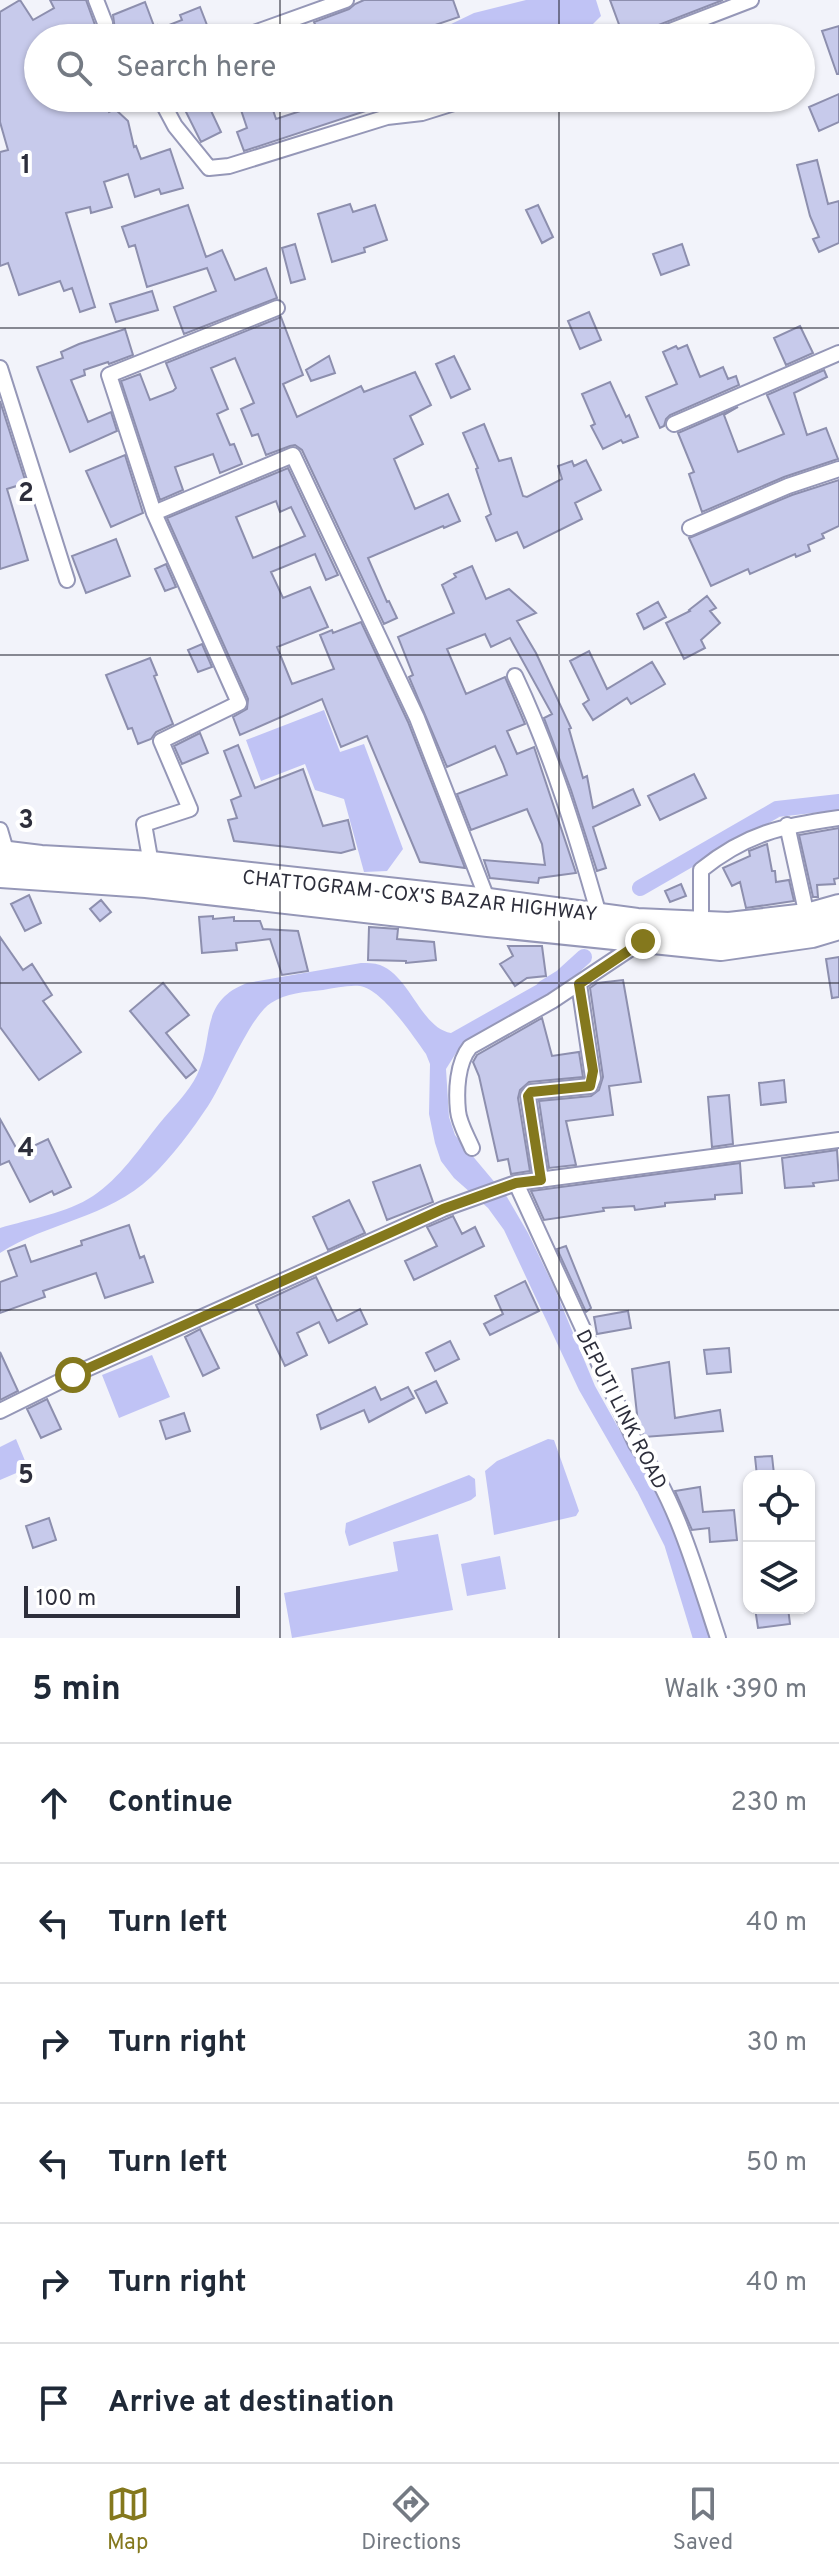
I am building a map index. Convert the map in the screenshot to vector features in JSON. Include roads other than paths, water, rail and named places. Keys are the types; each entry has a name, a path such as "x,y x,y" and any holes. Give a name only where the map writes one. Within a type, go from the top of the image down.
{"highway":[{"name":"CHATTOGRAM-COX'S BAZAR HIGHWAY","path":"4,862 41,858 151,864 488,901 637,921 729,925 807,916 839,907"},
{"name":"CHATTOGRAM-COX'S BAZAR HIGHWAY","path":"4,862 146,885 721,948 812,935 839,927"}],"street":[{"path":"96,0 105,24"},
{"path":"279,24 346,0"},
{"path":"688,24 751,0"},
{"path":"168,112 209,168 229,166 387,117 425,112"},
{"path":"151,864 144,824 190,809 161,741 239,703 154,513 109,375 277,308"},
{"path":"674,424 839,353"},
{"path":"0,368 67,580"},
{"path":"154,513 293,455 417,718 488,901"},
{"path":"690,528 788,486 839,469"},
{"path":"515,676 539,726 599,915"},
{"path":"701,924 701,870 718,856 747,839 787,825 839,818"},
{"path":"787,825 807,916"},
{"path":"472,1148 458,1113 460,1071 463,1056 470,1047 579,984 643,941"},
{"path":"541,1180 528,1096 531,1092 590,1086 593,1078 579,984"},
{"path":"0,1411 73,1375 443,1209 509,1186 839,1140"},
{"name":"DEPUTI LINK ROAD","path":"509,1186 680,1527 718,1638"}],"water":[{"path":"526,0 596,0 601,16 593,24 451,24 474,13"},
{"path":"324,710 340,752 364,744 403,849 387,871 364,872 344,799 315,790 305,764 261,781 246,740"},
{"path":"361,963 378,964 390,971 431,1022 451,1033 552,976 557,974 562,977 561,988 456,1053 446,1069 449,1117 455,1135 507,1197 528,1233 595,1386 648,1481 644,1488 637,1491 579,1390 504,1230 488,1208 454,1178 441,1161 429,1114 430,1064 426,1054 396,1014 369,989 351,986 303,992 271,1003 255,1021 202,1115 151,1177 116,1202 0,1253 0,1228 83,1202 103,1189 120,1172 194,1081 214,1011 232,991 247,983"},
{"path":"152,1355 170,1397 119,1418 102,1375"},
{"path":"16,1439 28,1468 0,1480 0,1447"},
{"path":"548,1439 554,1440 579,1511 576,1516 494,1535 485,1471 497,1461"},
{"path":"469,1475 475,1479 476,1496 471,1500 349,1546 346,1523"},
{"path":"438,1534 453,1610 292,1638 284,1593 398,1571 393,1542"},
{"path":"500,1556 506,1589 467,1596 461,1564"}],"waterway":[{"path":"640,888 777,809 839,802"},
{"path":"544,988 584,957"},
{"path":"636,1471 672,1543 701,1638"}]}
